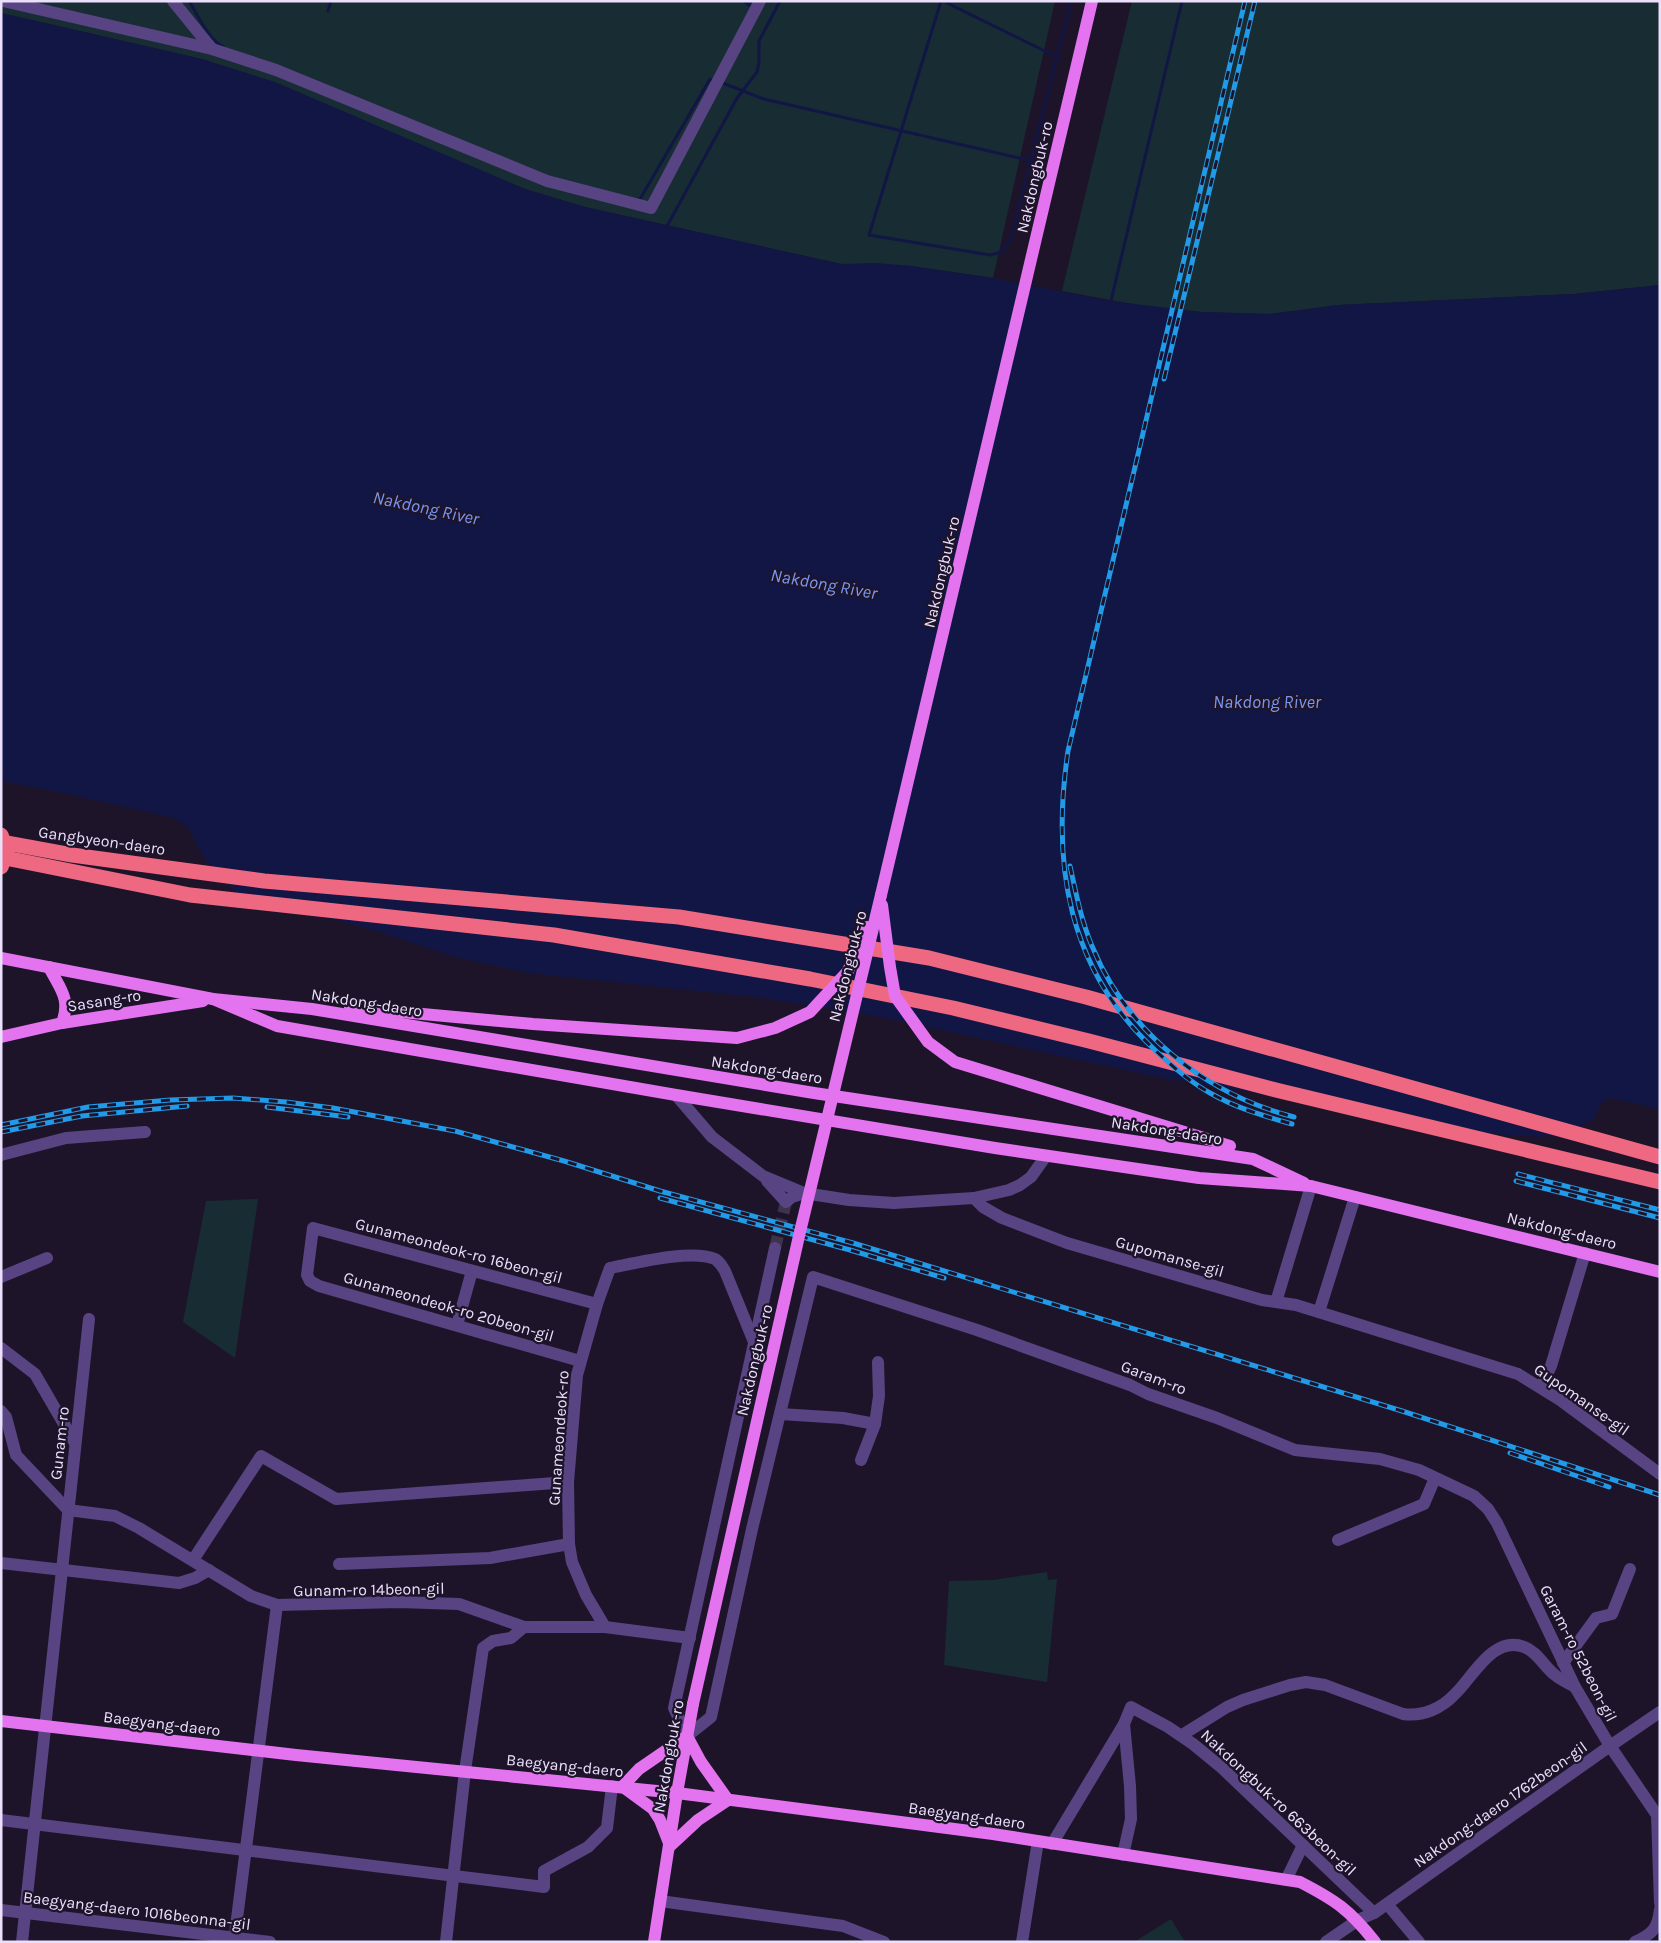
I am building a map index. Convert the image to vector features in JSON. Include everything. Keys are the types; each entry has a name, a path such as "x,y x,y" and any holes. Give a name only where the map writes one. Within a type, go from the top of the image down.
{"highway":[{"path":"1,834 7,850 1,867"},
{"name":"Gangbyeon-daero","path":"1,842 72,855 198,870 264,881 679,916 929,958 1086,998 1660,1157"},
{"name":"Gangbyeon-daero","path":"1,857 190,895 554,935 810,979 953,1008 1089,1040 1280,1091 1660,1182"}],"main road":[{"name":"Nakdongbuk-ro","path":"654,1942 687,1736 798,1236 881,895 1092,1"},
{"path":"212,999 738,1038 775,1028 810,1012 848,971 881,895"},
{"path":"881,895 895,996 928,1042 955,1062 1230,1146 1311,1186"},
{"name":"Nakdong-daero","path":"1,958 212,999 312,1009 814,1093 1253,1159 1311,1186"},
{"path":"49,967 66,1001 66,1010 62,1023"},
{"name":"Nakdong-daero","path":"212,999 277,1026 676,1094 1046,1156 1199,1178 1311,1186 1660,1272"},
{"name":"Sasang-ro","path":"1,1037 62,1023 212,999"},
{"name":"Baegyang-daero","path":"1,1721 46,1721 257,1751 677,1793 892,1820 1300,1882 1329,1897 1358,1920 1375,1942"},
{"path":"687,1736 728,1800 698,1820 670,1846 660,1820 653,1809 617,1786 687,1736"}],"street":[{"path":"3,1 212,49 276,70 547,181 651,208 760,1"},
{"path":"173,1 212,49"},
{"path":"676,1094 712,1137 763,1176 786,1202 792,1197 804,1193 849,1200 894,1203 974,1198 1009,1190 1020,1185 1032,1177 1046,1156"},
{"path":"1,1155 66,1138 144,1132"},
{"path":"1276,1302 1311,1186"},
{"path":"1319,1312 1355,1196"},
{"name":"Gupomanse-gil","path":"974,1198 983,1207 1002,1218 1067,1242 1262,1300 1296,1304 1512,1372 1541,1387 1660,1474"},
{"name":"Gunameondeok-ro 16beon-gil","path":"310,1281 307,1275 307,1266 313,1228 597,1304"},
{"path":"775,1248 674,1708 687,1736 711,1717 780,1414 844,1418 875,1424"},
{"path":"1541,1387 1551,1366 1585,1253"},
{"name":"Gunameondeok-ro","path":"605,1627 586,1595 578,1577 569,1544 568,1482 577,1375 597,1304 610,1268 656,1259 690,1256 714,1259 721,1263 725,1271 754,1342"},
{"path":"1,1277 47,1258"},
{"path":"457,1326 472,1271"},
{"name":"Garam-ro","path":"780,1414 812,1277 977,1330 1130,1385 1148,1394 1217,1418 1295,1450 1380,1459 1419,1470 1460,1489 1482,1503"},
{"name":"Gunameondeok-ro 20beon-gil","path":"310,1281 318,1286 580,1361"},
{"name":"Gunam-ro","path":"22,1942 89,1319"},
{"path":"1,1348 36,1374 75,1443"},
{"path":"861,1460 875,1424 879,1396 878,1362"},
{"path":"1,1411 6,1416 16,1455 68,1510"},
{"path":"193,1560 261,1456 336,1499 568,1482"},
{"path":"1338,1540 1424,1504 1435,1478"},
{"name":"Garam-ro 52beon-gil","path":"1482,1503 1497,1523 1575,1688 1610,1746 1658,1818 1660,1903"},
{"name":"Gunam-ro 14beon-gil","path":"68,1510 115,1516 139,1528 250,1596 277,1605 392,1602 459,1604 524,1627 605,1627 690,1638"},
{"path":"340,1564 490,1558 569,1544"},
{"path":"1,1563 179,1583 209,1570"},
{"path":"1563,1663 1596,1618 1612,1614 1630,1569"},
{"path":"235,1940 257,1751 277,1605"},
{"path":"446,1942 465,1771 483,1648 493,1641 510,1638 524,1627"},
{"path":"1182,1735 1227,1707 1243,1700 1290,1685 1306,1682 1325,1685 1403,1714 1413,1716 1425,1714 1454,1696 1487,1656 1514,1645 1530,1650 1554,1675 1575,1688"},
{"name":"Nakdongbuk-ro 663beon-gil","path":"1124,1724 1131,1707 1182,1735 1221,1767 1374,1913"},
{"name":"Nakdong-daero 1762beon-gil","path":"1326,1942 1358,1920 1374,1913 1660,1712"},
{"path":"1052,1844 1124,1724"},
{"path":"1123,1855 1131,1819 1124,1724"},
{"path":"1,1820 544,1887 544,1871 588,1847 607,1828 617,1786"},
{"path":"1022,1942 1038,1841"},
{"path":"1286,1880 1303,1845"},
{"path":"660,1901 843,1926 884,1942"},
{"path":"1387,1904 1419,1942"},
{"path":"1635,1942 1652,1932 1657,1923 1660,1909"},
{"name":"Baegyang-daero 1016beonna-gil","path":"1,1910 235,1940 270,1942"}],"shaded area":[{"path":"1,1 1055,1 993,278 898,266 841,264 585,207 525,189 202,59 1,13"},
{"path":"1132,1 1660,1 1660,285 1574,294 1339,305 1270,314 1202,312 1154,308 1062,291"},
{"path":"258,1199 235,1358 183,1322 206,1201"},
{"path":"1047,1572 1048,1580 1057,1579 1047,1682 944,1665 949,1581 993,1580"},
{"path":"1171,1919 1185,1942 1134,1942"}],"water":[{"name":"Nakdong River","path":"1,13 202,59 275,82 525,189 585,207 841,264 876,263 912,266 993,278 1110,301 1202,312 1270,314 1339,305 1574,294 1660,285 1660,1109 1611,1098 1601,1104 1591,1121 1562,1135 1540,1137 1479,1133 1294,1099 1162,1078 877,1016 755,997 528,973 455,957 376,931 237,893 207,863 188,828 174,818 1,781"}],"waterway":[{"path":"189,1 208,33 218,44 224,47"},
{"path":"328,11 331,1"},
{"path":"744,1 749,5 751,1"},
{"path":"666,228 737,98 757,72 759,41 780,1"},
{"path":"941,1 869,235 990,255 1002,252 1011,239 1071,1"},
{"path":"943,1 1057,57"},
{"path":"1110,305 1182,1"},
{"path":"638,199 640,199 710,79 714,80"},
{"path":"720,82 764,99 1032,161"}],"tunnel":[{"path":"775,1248 786,1202"}],"railway":[{"path":"1245,1 1068,751 1063,793 1062,835 1065,875 1073,913 1085,951 1103,986 1126,1020 1169,1063 1203,1089 1240,1107 1292,1124"},
{"path":"1164,379 1255,1"},
{"path":"1070,866 1082,916 1092,946 1107,977 1126,1006 1148,1032 1173,1055 1200,1075 1230,1093 1261,1107 1294,1117"},
{"path":"1,1125 88,1107 170,1100 233,1098 333,1108 455,1131 564,1161 660,1191 853,1243 1402,1411 1660,1495"},
{"path":"1,1132 82,1116 187,1106"},
{"path":"267,1107 348,1117"},
{"path":"1518,1174 1660,1210"},
{"path":"1516,1181 1660,1218"},
{"path":"660,1198 944,1278"},
{"path":"1510,1453 1609,1487"}]}
